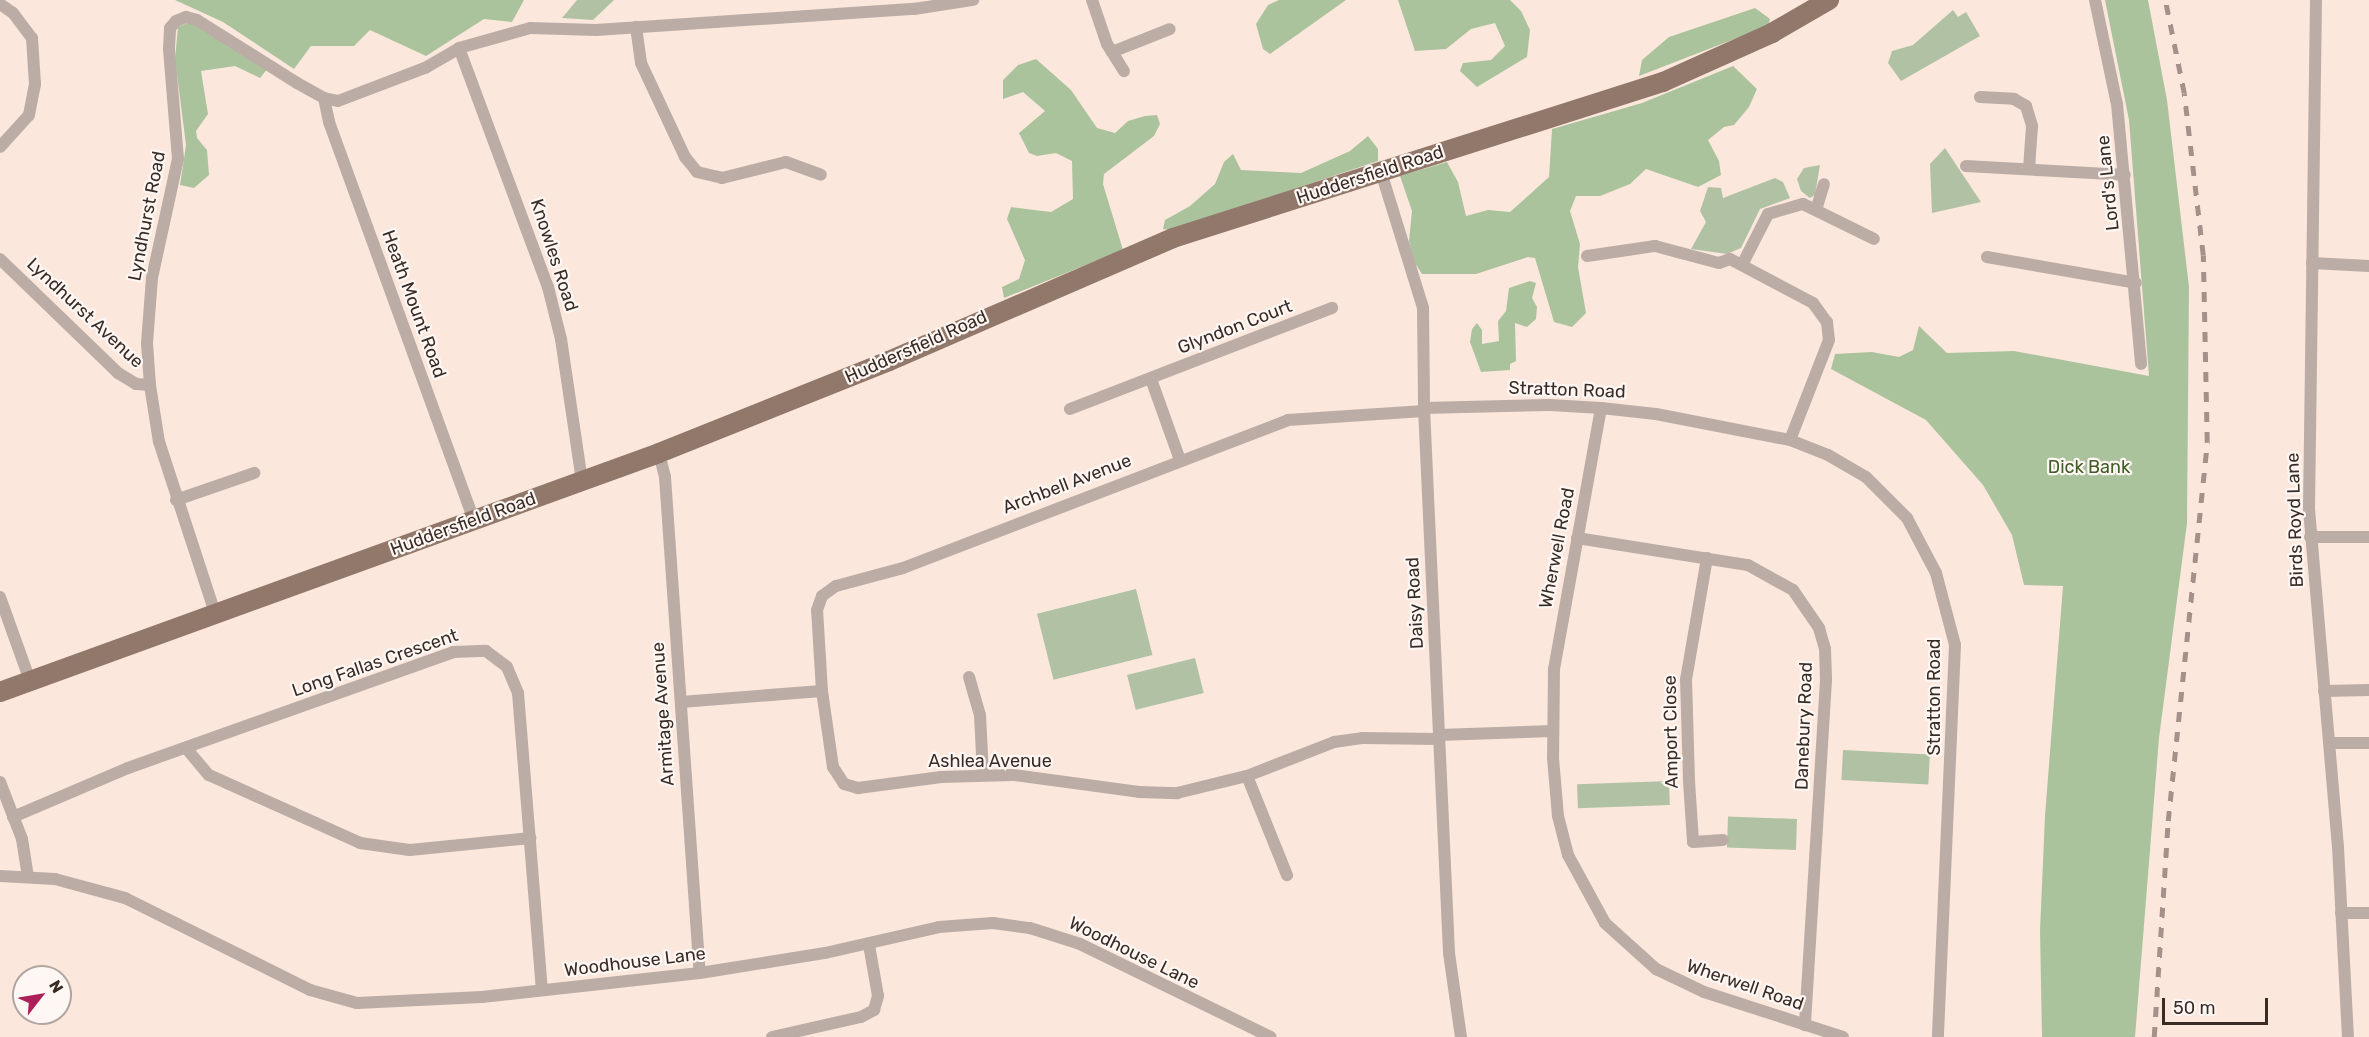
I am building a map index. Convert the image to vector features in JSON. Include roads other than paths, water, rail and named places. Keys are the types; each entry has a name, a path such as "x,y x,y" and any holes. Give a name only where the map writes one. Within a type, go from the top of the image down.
{"main road":[{"name":"Huddersfield Road","path":"0,692 659,453 889,361 1173,238 1663,82 1772,33 1829,0"}],"street":[{"path":"324,98 346,101 433,64 454,50 530,28 636,27 903,10 973,0"},
{"path":"1092,0 1112,52 1124,70"},
{"name":"Lord's Lane","path":"2095,0 2113,79 2136,283 2141,364"},
{"name":"Birds Royd Lane","path":"2316,0 2310,537 2330,743 2348,1037"},
{"path":"0,4 17,17 32,38 35,84 29,115 0,147"},
{"name":"Lyndhurst Road","path":"215,613 176,500 159,442 150,386 147,343 151,288 178,159 169,65 173,24 182,17 197,20 324,98"},
{"path":"636,27 641,63 691,165 712,179 786,162 821,176"},
{"path":"1112,52 1170,29"},
{"name":"Knowles Road","path":"454,50 548,287 561,339 582,481"},
{"name":"Heath Mount Road","path":"324,98 328,122 474,520"},
{"path":"1980,98 2014,99 2026,106 2032,126 2029,169"},
{"path":"1966,166 2125,176"},
{"name":"Daisy Road","path":"1381,172 1423,308 1424,410 1450,973 1461,1037"},
{"path":"1816,210 1824,184"},
{"path":"1742,265 1768,214 1803,204 1874,239"},
{"path":"1587,256 1655,246 1719,263 1730,259 1809,299 1828,328 1829,340 1790,440"},
{"path":"1987,257 2136,283"},
{"name":"Lyndhurst Avenue","path":"0,259 118,372 136,384 150,386"},
{"path":"2312,263 2369,266"},
{"name":"Glyndon Court","path":"1070,409 1332,308"},
{"path":"1151,379 1180,460"},
{"name":"Stratton Road","path":"1424,410 1550,405 1656,414 1790,440 1853,469 1888,496 1922,540 1948,608 1956,678 1938,1037"},
{"name":"Wherwell Road","path":"1601,408 1556,651 1552,731 1564,846 1585,892 1611,931 1640,957 1675,980 1843,1037"},
{"name":"Archbell Avenue","path":"822,691 816,621 820,600 828,591 903,568 1180,460 1298,418 1424,410"},
{"name":"Armitage Avenue","path":"659,453 665,477 699,973"},
{"path":"176,500 254,473"},
{"path":"2310,537 2369,537"},
{"name":"Danebury Road","path":"1577,538 1748,565 1788,586 1809,610 1825,649 1812,959 1805,1025"},
{"name":"Amport Close","path":"1707,558 1686,680 1689,780 1693,842 1723,840"},
{"path":"0,597 30,681"},
{"name":"Long Fallas Crescent","path":"13,817 186,748 453,652 486,651 504,663 516,683 542,990"},
{"path":"969,677 980,716 983,775"},
{"path":"2324,691 2369,690"},
{"path":"681,702 822,691"},
{"name":"Ashlea Avenue","path":"822,691 831,761 838,778 846,785 863,788 919,778 983,775 1061,779 1157,794 1196,791 1247,776 1319,746 1349,739 1439,737"},
{"path":"1439,737 1552,731"},
{"path":"2330,743 2369,743"},
{"path":"186,748 209,775 360,843 410,850 530,838"},
{"path":"1247,776 1287,876"},
{"path":"0,782 24,847 28,877"},
{"name":"Woodhouse Lane","path":"0,876 75,883 125,898 310,990 345,1001 393,1004 699,973 868,945 953,925 993,923 1030,928 1104,954 1201,1006 1271,1037"},
{"path":"2341,913 2369,913"},
{"path":"772,1037 861,1017 874,1010 878,996 868,945"}],"railway":[{"path":"2154,1037 2168,821 2207,442 2203,255 2184,93 2165,0"}],"park label":[{"name":"Dick Bank","path":"2089,467"}]}
